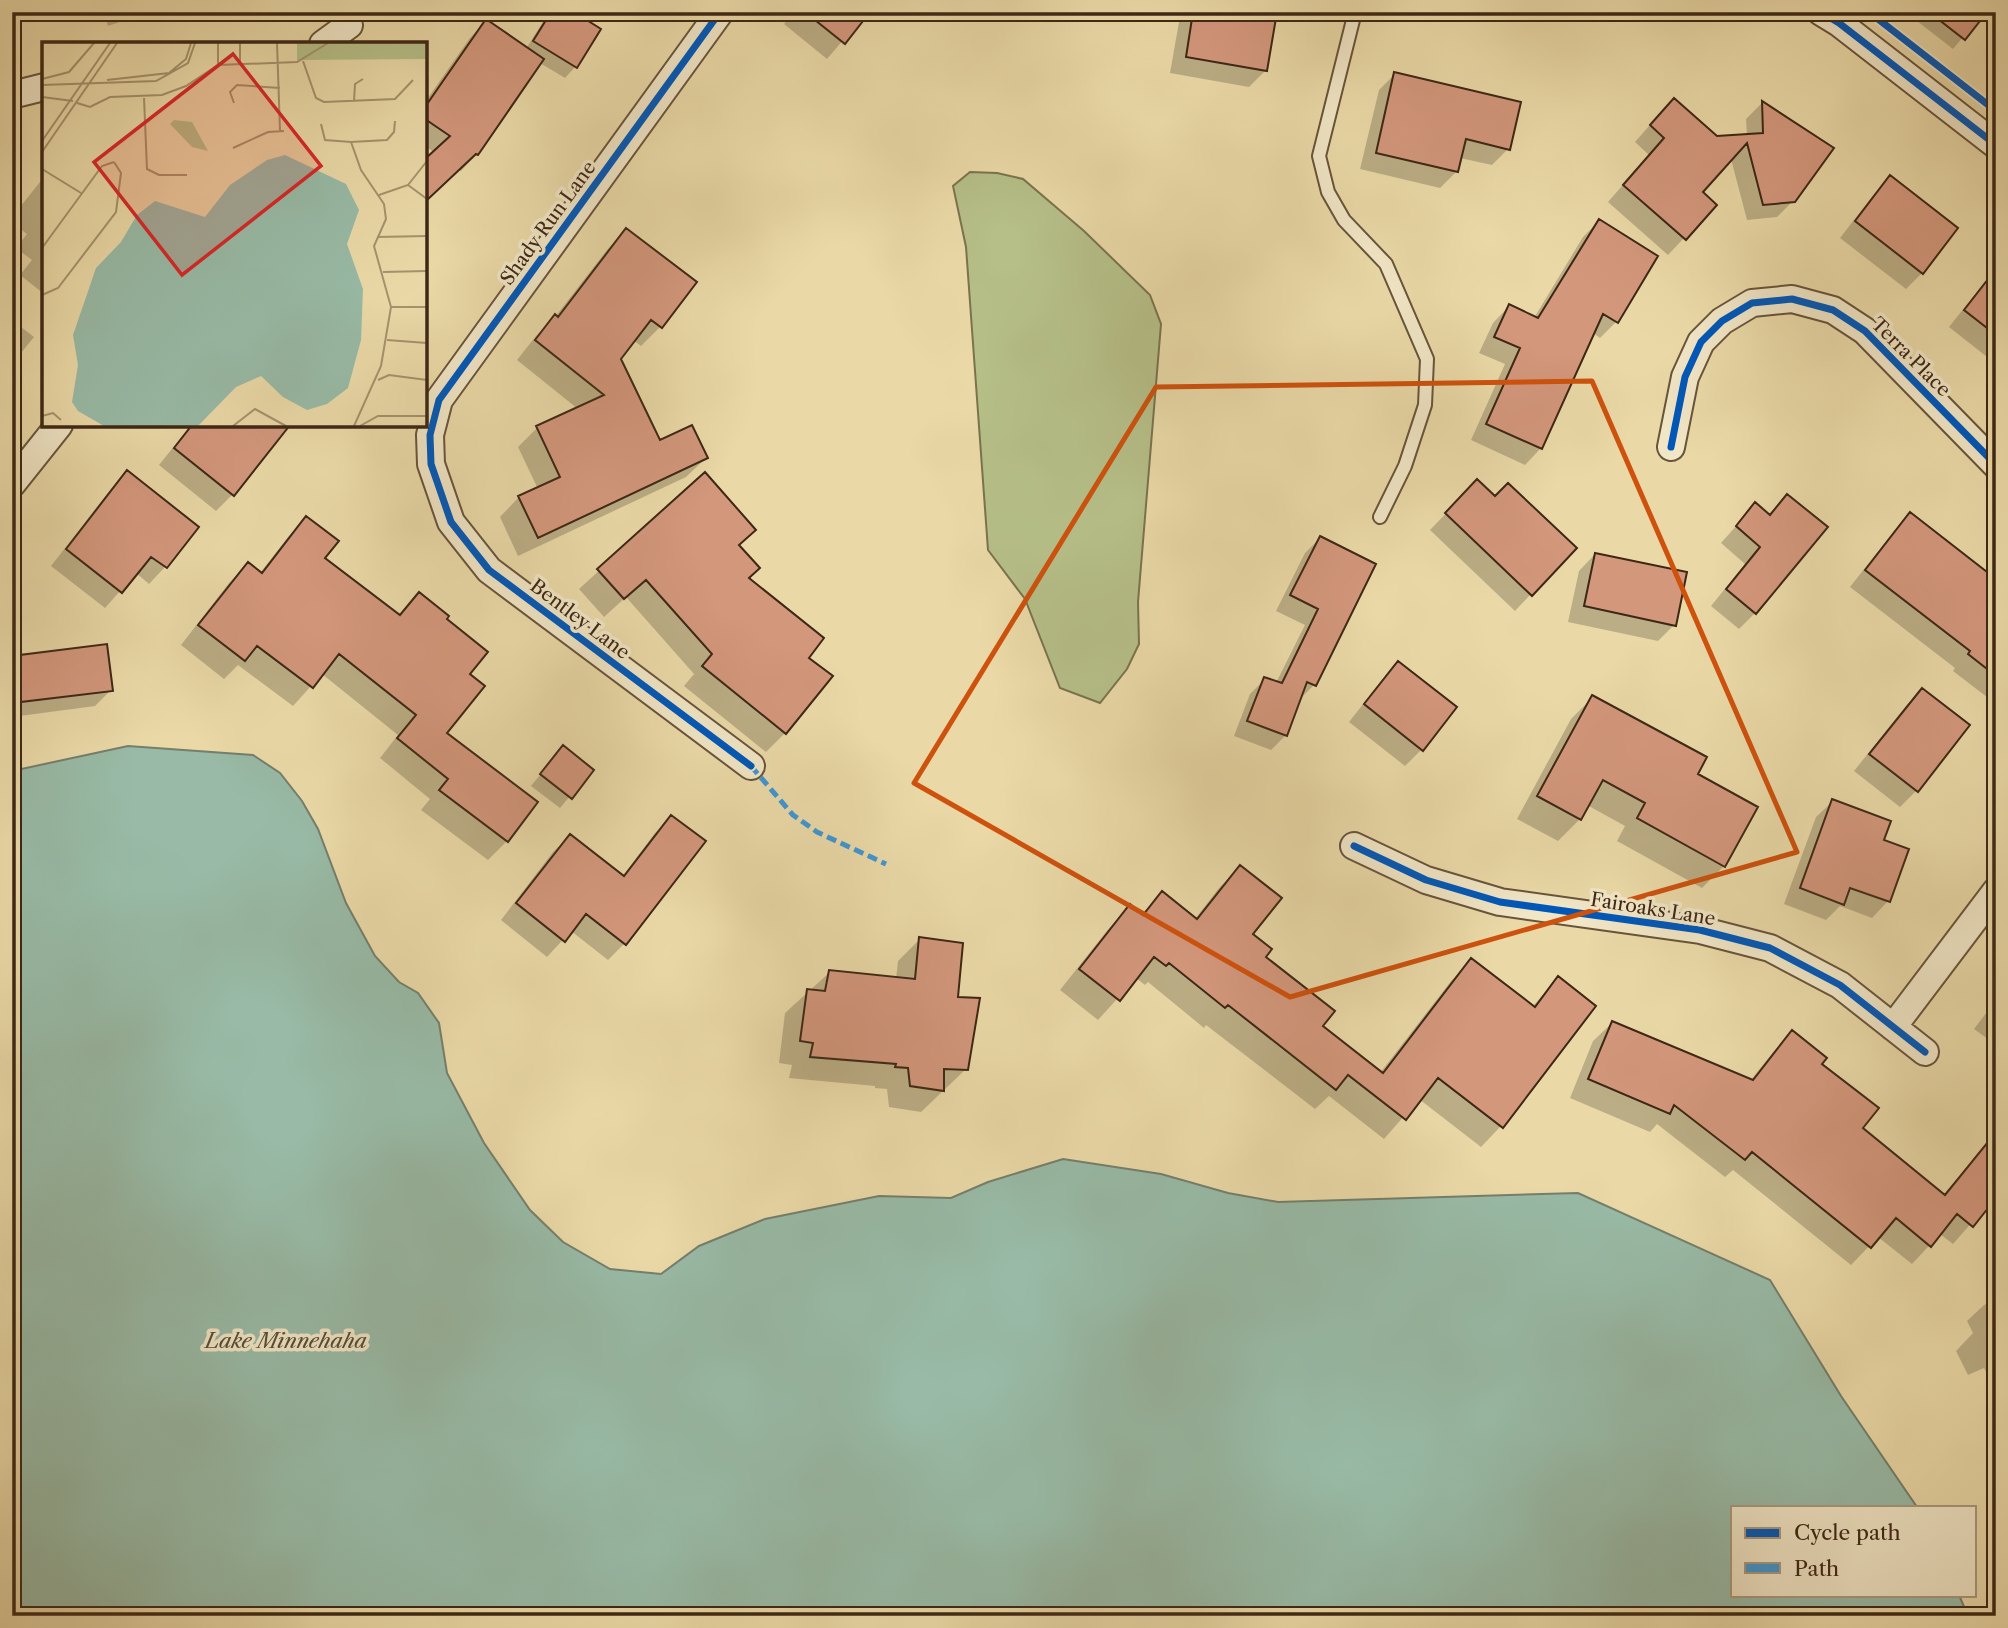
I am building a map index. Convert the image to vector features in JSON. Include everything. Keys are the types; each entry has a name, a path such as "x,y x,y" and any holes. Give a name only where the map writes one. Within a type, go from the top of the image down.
{"street":[{"name":"Shady Run Lane","path":"431,464 430,435 439,400 720,12"},
{"path":"1821,12 1839,23 1996,145"},
{"path":"326,42 349,25"},
{"path":"12,95 42,88"},
{"name":"Terra Place","path":"1671,447 1685,377 1701,342 1722,321 1752,303 1792,299 1833,310 1865,331 1996,465"},
{"path":"12,485 56,427"},
{"name":"Bentley Lane","path":"431,464 451,522 489,570 751,766"},
{"name":"Fairoaks Lane","path":"1354,846 1426,880 1500,902 1700,930 1770,948 1840,985 1925,1052"},
{"path":"1892,1027 1996,891"}],"lane":[{"path":"1355,12 1319,156 1328,192 1344,220 1386,264 1427,359 1425,405 1405,466 1380,517"}],"highlighted area":[{"path":"1592,381 1797,852 1290,997 914,783 1156,387"}],"green space":[{"path":"970,172 997,173 1023,179 1084,231 1150,295 1161,324 1138,602 1139,644 1127,669 1100,703 1060,688 1025,599 988,550 966,247 953,186"}],"water":[{"name":"Lake Minnehaha","path":"128,746 253,755 280,773 302,801 318,829 346,903 375,956 399,982 418,993 439,1023 447,1073 484,1143 530,1210 563,1242 610,1269 661,1274 699,1246 765,1219 879,1196 951,1198 988,1182 1063,1159 1161,1174 1228,1193 1278,1202 1578,1193 1770,1280 1841,1396 1916,1506 1731,1506 1731,1596 1959,1596 1968,1616 12,1616 12,771"}],"building":[{"path":"551,12 574,12 601,29 577,68 533,41"},
{"path":"805,12 870,12 845,44"},
{"path":"1193,12 1242,12 1276,18 1267,71 1186,57"},
{"path":"1929,12 1987,12 1965,40"},
{"path":"486,19 544,59 478,155 427,200 427,157 450,136 427,120 427,104"},
{"path":"1394,72 1521,102 1510,150 1466,139 1458,172 1376,153"},
{"path":"1674,98 1717,136 1763,133 1762,101 1834,148 1795,202 1763,205 1747,143 1703,192 1717,205 1686,240 1623,185 1664,138 1650,125"},
{"path":"1890,175 1958,228 1923,274 1855,221"},
{"path":"1599,219 1658,256 1618,323 1603,314 1542,449 1486,424 1520,348 1494,337 1509,304 1538,318"},
{"path":"626,228 697,282 662,328 651,320 621,359 660,440 692,425 708,458 538,538 518,496 560,477 536,426 604,395 535,340 555,314 558,317"},
{"path":"1996,269 1996,335 1964,310"},
{"path":"190,427 288,427 234,496 174,448"},
{"path":"127,470 199,527 167,568 151,557 122,593 66,549"},
{"path":"705,472 756,530 739,545 760,568 749,578 824,638 809,658 833,676 786,734 702,666 712,654 646,580 624,599 597,569"},
{"path":"1477,479 1495,496 1508,483 1577,548 1532,596 1445,513"},
{"path":"1787,494 1828,527 1756,614 1726,589 1760,547 1736,526 1755,502 1770,515"},
{"path":"1910,512 1996,579 1996,676 1968,654 1970,651 1865,570"},
{"path":"306,516 339,541 325,558 400,615 419,592 488,652 470,674 485,686 447,733 538,802 508,842 439,790 448,779 397,738 416,715 339,654 313,688 257,646 245,661 198,625 248,562 262,573"},
{"path":"1320,536 1376,564 1316,686 1307,682 1287,736 1247,721 1264,677 1282,683 1318,609 1290,595"},
{"path":"1595,553 1687,572 1676,626 1584,606"},
{"path":"107,644 113,691 12,703 12,656"},
{"path":"1398,661 1457,707 1423,751 1364,704"},
{"path":"1922,688 1970,725 1918,792 1869,754"},
{"path":"1592,695 1707,757 1698,774 1758,807 1725,867 1637,818 1645,803 1603,780 1581,820 1537,796"},
{"path":"563,745 594,770 572,799 540,774"},
{"path":"1832,799 1891,821 1884,840 1909,849 1890,902 1850,888 1844,905 1800,888"},
{"path":"671,815 706,841 626,945 586,914 565,942 516,903 570,834 624,876"},
{"path":"1240,865 1282,898 1253,934 1272,949 1266,957 1335,1011 1323,1026 1383,1073 1471,958 1535,1007 1558,976 1596,1006 1503,1128 1438,1078 1406,1120 1348,1075 1336,1090 1228,1005 1225,1008 1169,963 1166,966 1154,957 1120,1001 1079,969 1130,904 1143,915 1162,891 1197,919"},
{"path":"919,937 963,943 958,997 980,998 968,1070 944,1069 944,1091 910,1086 908,1068 895,1067 896,1064 810,1057 813,1043 800,1041 807,989 825,991 829,970 915,979"},
{"path":"1612,1021 1753,1080 1792,1030 1827,1058 1822,1064 1879,1108 1863,1128 1945,1195 1996,1132 1996,1198 1973,1227 1957,1214 1931,1247 1896,1218 1871,1248 1752,1152 1745,1160 1674,1105 1670,1114 1588,1079"}],"marked path":[{"path":"751,766 793,815 817,832 886,864"}],"cycle path":[{"path":"720,12 439,400 430,435 431,464 451,522 489,570 751,766"},
{"path":"1821,12 1839,23 1996,145"},
{"path":"1869,12 1996,111"},
{"path":"1671,447 1685,377 1701,342 1722,321 1752,303 1792,299 1833,310 1865,331 1996,465"},
{"path":"1354,846 1426,880 1500,902 1700,930 1770,948 1840,985 1925,1052"}]}
